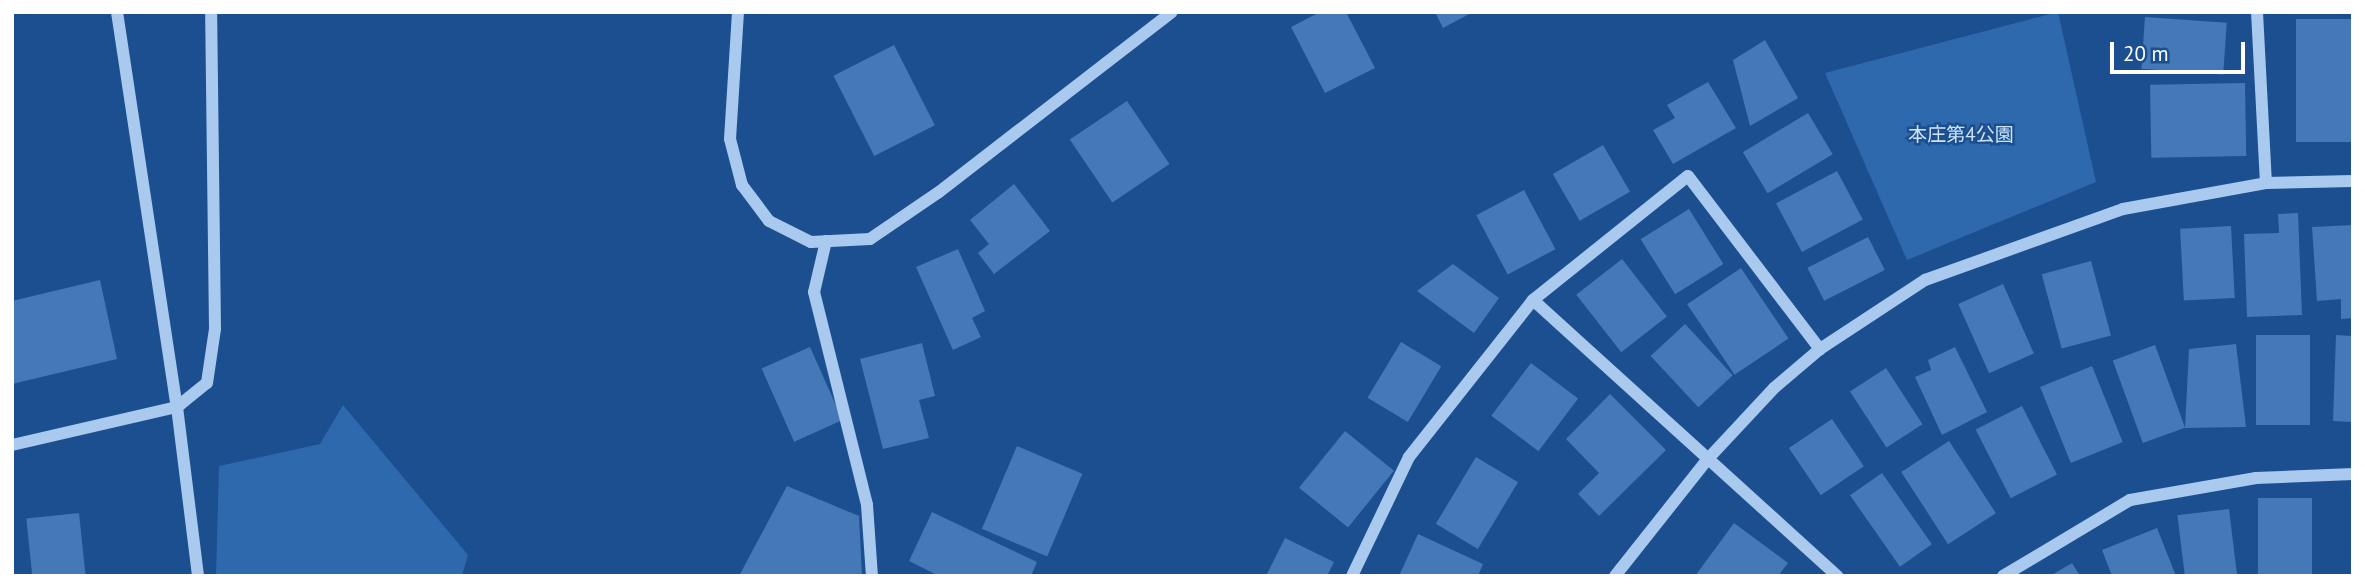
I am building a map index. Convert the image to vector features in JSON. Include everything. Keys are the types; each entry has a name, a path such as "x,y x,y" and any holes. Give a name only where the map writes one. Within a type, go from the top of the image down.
{"street":[{"path":"117,12 177,407 198,576"},
{"path":"12,445 177,407 207,383 215,329 211,12"},
{"path":"738,12 730,139 741,186 769,221 811,242 870,239 939,192 1172,12"},
{"path":"2258,12 2266,183"},
{"path":"1352,576 1409,457 1533,300 1688,176 1819,349"},
{"path":"1615,576 1706,461 1774,388 1819,349 1925,280 2123,209 2266,183 2353,181"},
{"path":"826,241 814,292 867,505 872,576"},
{"path":"1533,300 1706,461 1837,576"},
{"path":"2003,576 2130,500 2256,478 2353,474"}],"green space":[{"name":"本庄第4公園","path":"2058,12 2096,182 1907,260 1825,73"},
{"path":"343,405 468,555 462,576 216,576 219,466 320,444"}],"building":[{"path":"1320,12 1346,12 1375,68 1325,93 1291,27"},
{"path":"1435,12 1473,12 1443,28"},
{"path":"2145,17 2227,23 2223,75 2141,69"},
{"path":"2296,19 2352,19 2352,142 2296,142"},
{"path":"1765,40 1798,98 1750,126 1733,60"},
{"path":"894,45 935,125 874,156 833,76"},
{"path":"1708,82 1736,128 1673,164 1653,130 1675,118 1667,105"},
{"path":"2245,83 2246,156 2151,158 2150,85"},
{"path":"1127,101 1169,164 1112,203 1070,140"},
{"path":"1808,113 1833,154 1768,193 1743,152"},
{"path":"1603,145 1630,192 1580,221 1553,174"},
{"path":"1837,171 1863,220 1802,252 1776,203"},
{"path":"1014,184 1050,231 994,274 978,253 989,244 970,220"},
{"path":"1524,190 1555,249 1508,275 1476,215"},
{"path":"1689,209 1723,264 1675,294 1641,239"},
{"path":"2298,213 2302,315 2247,317 2244,234 2279,233 2278,214"},
{"path":"2353,225 2353,318 2341,319 2341,299 2317,301 2312,227"},
{"path":"2231,226 2235,298 2184,301 2180,229"},
{"path":"1868,237 1885,270 1824,301 1807,268"},
{"path":"958,249 985,311 972,318 981,337 953,350 916,267"},
{"path":"1622,259 1667,317 1621,352 1576,295"},
{"path":"2091,261 2111,335 2062,349 2042,274"},
{"path":"1453,264 1499,298 1474,333 1417,291"},
{"path":"1741,268 1789,338 1735,375 1687,304"},
{"path":"100,280 117,359 12,384 12,301"},
{"path":"2003,284 2034,353 1989,373 1958,304"},
{"path":"1685,324 1733,375 1698,407 1651,356"},
{"path":"2256,335 2310,335 2310,425 2256,425"},
{"path":"2336,335 2353,336 2353,422 2333,421"},
{"path":"1401,342 1441,366 1408,422 1368,398"},
{"path":"922,343 935,396 919,400 929,438 883,449 860,359"},
{"path":"2236,344 2246,427 2185,428 2189,349"},
{"path":"2155,345 2185,428 2143,443 2113,360"},
{"path":"810,347 843,420 794,442 762,369"},
{"path":"1955,347 1987,412 1942,435 1915,377 1931,370 1928,360"},
{"path":"1531,363 1578,399 1538,451 1491,416"},
{"path":"2092,366 2123,442 2071,463 2040,387"},
{"path":"1886,368 1922,424 1886,448 1850,391"},
{"path":"1610,394 1666,450 1599,516 1578,494 1599,473 1566,439"},
{"path":"2022,406 2057,475 2011,498 1976,430"},
{"path":"1832,419 1864,466 1821,495 1789,448"},
{"path":"1345,431 1394,471 1348,527 1299,488"},
{"path":"1949,441 1996,513 1948,544 1901,472"},
{"path":"1017,446 1082,474 1047,557 982,529"},
{"path":"1476,457 1518,482 1478,549 1436,524"},
{"path":"1882,473 1932,544 1900,567 1850,495"},
{"path":"787,486 859,516 862,576 739,576"},
{"path":"2258,498 2312,498 2312,576 2258,576"},
{"path":"2229,509 2237,576 2185,576 2177,515"},
{"path":"932,512 1037,562 1031,576 939,576 909,561"},
{"path":"79,513 86,576 32,576 26,519"},
{"path":"1734,523 1788,563 1778,576 1695,576"},
{"path":"2157,528 2176,576 2112,576 2102,550"},
{"path":"1418,534 1483,564 1478,576 1399,576"},
{"path":"1285,538 1334,562 1327,576 1266,576"},
{"path":"2072,563 2080,576 2050,576"}]}
